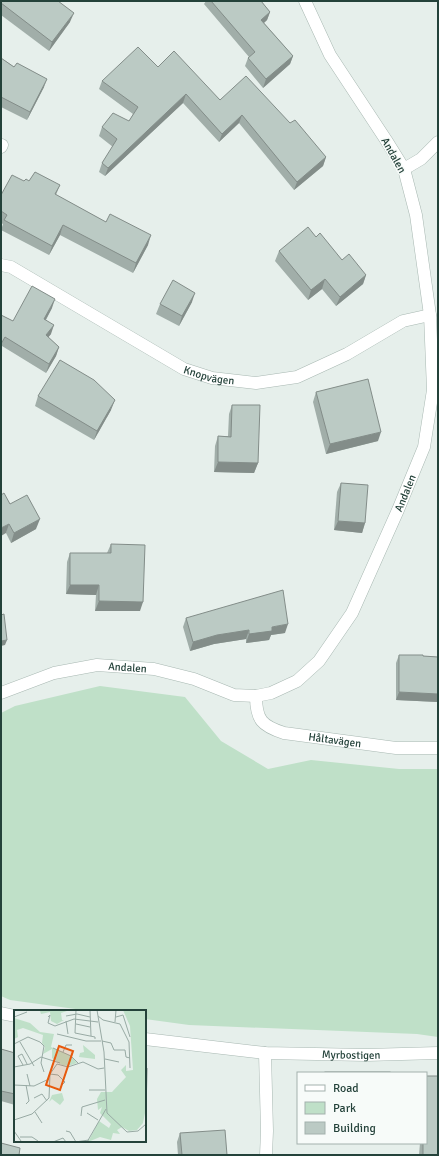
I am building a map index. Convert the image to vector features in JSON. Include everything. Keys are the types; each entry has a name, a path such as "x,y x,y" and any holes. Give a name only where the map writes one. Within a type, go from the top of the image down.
{"street":[{"name":"Andalen","path":"1,693 54,673 97,665 154,669 194,679 234,695 256,696 271,693 297,681 320,661 352,613 395,517 424,446 433,390 430,315 416,215 404,169 330,55 305,1"},
{"path":"404,169 422,158 438,142"},
{"name":"Knopvägen","path":"1,265 11,267 184,369 212,378 256,383 297,377 347,354 403,321 430,315"},
{"name":"Håltavägen","path":"256,696 256,711 261,720 271,729 284,733 396,748 438,748"},
{"path":"1,1013 14,1016"},
{"name":"Myrbostigen","path":"146,1039 265,1053 366,1055 438,1053"},
{"path":"265,1053 267,1131 266,1155"}],"green space":[{"path":"100,686 185,697 221,741 268,769 311,760 399,769 438,769 438,1037 417,1034 189,1025 146,1019 146,1010 83,1010 10,1000 1,996 1,713 15,706"}],"building":[{"path":"1,1 58,1 74,13 52,42 1,3"},
{"path":"211,1 261,1 270,12 261,20 293,56 266,79 248,58 255,52"},
{"path":"138,47 158,67 174,51 220,100 246,76 290,123 295,120 326,157 297,182 242,115 222,134 186,94 108,168 102,163 117,139 102,127 113,113 129,121 138,107 102,81"},
{"path":"1,58 14,67 17,63 47,79 30,112 1,97"},
{"path":"35,172 60,185 55,194 106,222 110,214 151,235 136,263 63,225 52,246 4,220 7,215 1,211 1,195 12,175 24,181 26,179 29,181"},
{"path":"308,227 316,237 320,233 342,260 349,254 366,275 340,297 325,279 311,290 279,251"},
{"path":"173,280 195,293 182,316 160,304"},
{"path":"32,286 55,299 44,319 54,325 46,335 59,347 49,364 5,337 1,344 1,315 13,321"},
{"path":"60,360 94,380 115,400 97,431 38,396"},
{"path":"368,379 381,432 330,444 316,392"},
{"path":"232,405 260,405 258,463 218,462 218,436 231,437"},
{"path":"341,483 368,485 365,523 338,521"},
{"path":"4,493 10,504 27,495 40,519 14,533 9,524 1,528 1,495"},
{"path":"111,544 145,545 143,602 99,601 99,585 70,585 70,553 111,553"},
{"path":"283,590 288,624 272,627 272,631 249,634 249,630 217,635 193,642 186,618"},
{"path":"4,614 7,640 1,641 1,615"},
{"path":"399,655 423,655 438,657 438,694 399,692"},
{"path":"1,1049 14,1053 14,1094 1,1091"},
{"path":"146,1068 147,1068 146,1114"},
{"path":"427,1076 438,1076 438,1155 423,1155 423,1144 427,1144"},
{"path":"225,1130 227,1155 182,1155 180,1133"},
{"path":"1,1143 20,1148 19,1155 1,1155"}]}
